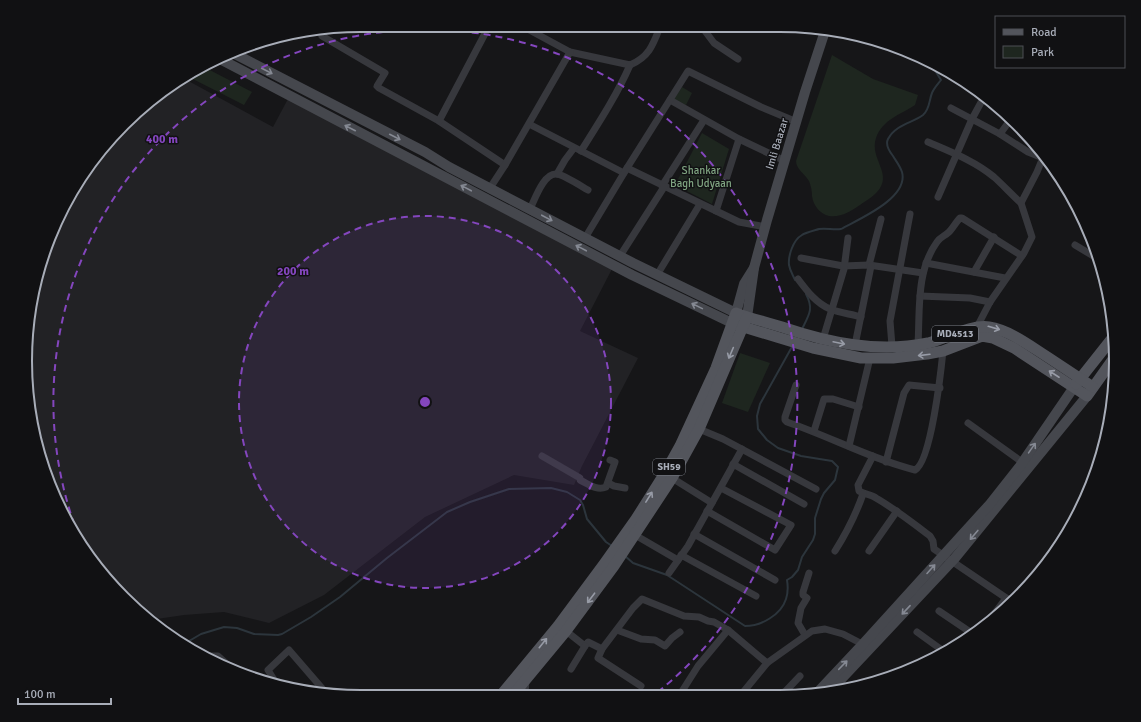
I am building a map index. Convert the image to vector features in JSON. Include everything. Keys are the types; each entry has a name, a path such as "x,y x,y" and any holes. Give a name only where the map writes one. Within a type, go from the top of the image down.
{"main road":[{"name":"Imli Baazar","path":"739,320 744,284 754,268 824,35"},
{"path":"238,56 425,152 450,167 657,275 739,320"},
{"path":"225,62 619,268 739,320"},
{"name":"MD4513","path":"739,320 800,339 813,348 861,358 893,358 927,354 943,351 982,336 993,338 1077,382"},
{"name":"SH59","path":"623,545 635,535 672,478 699,428 739,320"},
{"name":"SH59","path":"517,690 566,631 623,545 680,446 739,320"},
{"name":"MD4513","path":"800,339 822,339 855,345 892,346 928,343 977,327 987,326 1021,340 1090,391"},
{"path":"948,558 1022,462 1077,382 1108,343"},
{"path":"835,685 867,646 948,558 1090,391 1109,365"},
{"name":"SH59","path":"505,690 609,565"},
{"path":"824,687 867,646"}],"street":[{"path":"439,120 487,32"},
{"path":"533,32 570,52 630,65 638,62 645,56 653,45 658,32"},
{"path":"706,32 714,43 738,59"},
{"path":"323,35 322,36 385,73 377,86 379,88 439,120 505,165"},
{"path":"490,188 505,165 570,52"},
{"path":"581,151 625,77 630,65"},
{"path":"585,238 688,71 761,107 797,122"},
{"path":"670,100 738,139 785,162"},
{"path":"938,197 972,119 982,101"},
{"path":"951,108 1000,134 1028,152 1036,154"},
{"path":"620,256 704,120"},
{"path":"1000,134 1008,123"},
{"path":"529,124 574,148 739,222 766,227"},
{"path":"716,211 738,139"},
{"path":"928,142 977,166 993,177 1021,203 1032,237 1022,256 1005,278 990,302 977,327"},
{"path":"530,209 547,177 557,174 574,148"},
{"path":"1021,203 1042,162"},
{"path":"557,174 588,190"},
{"path":"657,275 700,204"},
{"path":"892,346 890,321 910,214"},
{"path":"918,344 920,296 926,263 940,238 949,232 960,218 994,237 1022,256"},
{"path":"855,345 870,265 881,219"},
{"path":"974,272 994,237"},
{"path":"822,339 844,269 843,266 848,238"},
{"path":"1075,245 1091,252"},
{"path":"801,258 843,266 870,265 923,273"},
{"path":"926,263 1005,278"},
{"path":"798,279 812,297 831,309 861,317"},
{"path":"920,296 970,298 990,302"},
{"path":"796,385 785,416 785,420 787,422 814,431 886,462 915,470 920,467 928,444 940,388 943,351"},
{"path":"849,446 870,358"},
{"path":"886,462 904,393 909,385 940,388"},
{"path":"814,431 824,399 833,399 859,407"},
{"path":"968,423 1022,462"},
{"path":"699,428 742,449 816,489"},
{"path":"669,572 680,558 742,449"},
{"path":"542,456 594,487 602,488 606,487 615,462 610,460"},
{"path":"873,456 858,485 859,491 863,494 869,494 897,511 930,536 933,541 934,549 1006,598 1002,604"},
{"path":"733,464 804,504"},
{"path":"672,478 712,503"},
{"path":"608,483 625,488"},
{"path":"707,511 775,550 791,525 721,488"},
{"path":"835,551 847,533 863,494"},
{"path":"869,550 897,511"},
{"path":"694,534 775,580"},
{"path":"635,535 756,596"},
{"path":"805,635 798,623 801,608 807,598 802,592 809,573"},
{"path":"641,686 598,658 602,649 633,608 642,599 684,616 699,617 714,622 728,630 767,663"},
{"path":"939,611 968,631"},
{"path":"617,630 641,639 655,640 666,646 672,638 680,632"},
{"path":"684,690 698,666 728,630"},
{"path":"745,690 767,663 812,631 825,630 843,634 867,646"},
{"path":"566,631 585,646"},
{"path":"917,632 940,648"},
{"path":"571,668 588,642 602,649"},
{"path":"272,678 268,670 289,650 321,687"},
{"path":"525,690 527,663"},
{"path":"787,690 800,676"}],"shaded area":[{"path":"188,81 273,127 289,97 613,267 580,331 638,358 582,466 574,485 514,475 425,517 324,595 269,623 224,612 157,619 144,608 128,594 114,578 87,544 76,526 57,487 43,446 35,404 32,361 38,297 49,255 66,215 87,178 114,144 128,128 161,100"}],"green space":[{"path":"832,55 873,79 918,95 915,105 887,122 876,138 875,146 882,173 882,185 877,192 857,207 849,212 837,216 826,215 815,206 809,181 796,164"},
{"path":"209,69 252,92 244,105 192,78"},
{"path":"682,87 692,93 686,105 673,99"},
{"name":"Shankar Bagh Udyaan","path":"702,133 729,149 712,204 675,185"},
{"path":"740,353 770,363 748,412 722,403"}],"waterway":[{"path":"795,280 790,269 789,261 792,248 799,237 805,233 819,229 841,229 881,206 891,199 898,190 902,182 902,172 887,146 887,141 895,130 919,118 925,113 933,91 941,80 936,71"},
{"path":"802,329 810,312 810,304 806,294"},
{"path":"625,556 633,563 667,575 745,626 764,622 780,610 787,597 787,580 798,570 802,557 813,540 815,534 815,518 821,499 835,480 838,467 832,461 801,456 778,448 767,440 758,429 757,416 760,404 793,345"},
{"path":"188,641 201,634 224,627 237,628 254,634 282,634 311,617 340,597 387,558 447,512 470,502 509,489 551,488 567,492 580,500 587,519 606,542 612,546"}]}
